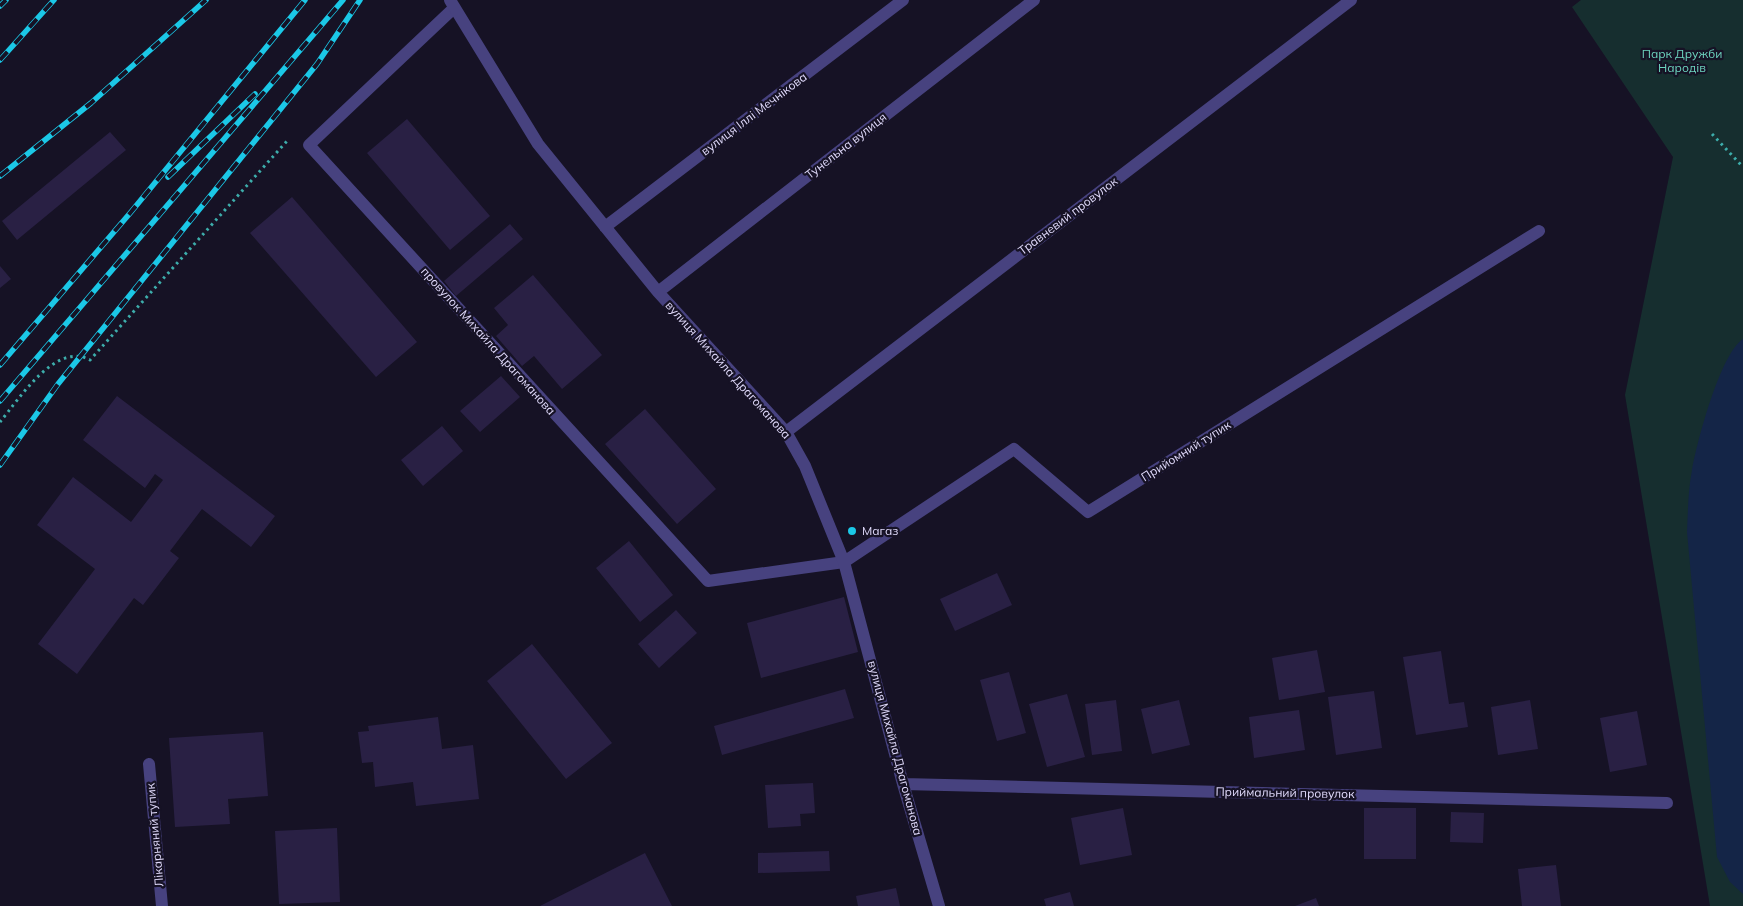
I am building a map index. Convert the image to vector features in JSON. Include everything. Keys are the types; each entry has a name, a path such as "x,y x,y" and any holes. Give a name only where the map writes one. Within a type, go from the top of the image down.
{"street":[{"name":"вулиця Іллі Мечнікова","path":"605,227 902,0"},
{"name":"Тунельна вулиця","path":"658,292 1034,0"},
{"name":"Травневий провулок","path":"786,432 1351,0"},
{"name":"вулиця Михайла Драгоманова","path":"452,4 538,144 658,292 786,432 805,466 844,562 903,784 939,906"},
{"name":"провулок Михайла Драгоманова","path":"452,4 309,146 708,581 844,562"},
{"name":"Прийомний тупик","path":"844,562 1014,449 1088,512 1539,231"},
{"name":"Лікарняний тупик","path":"149,764 162,906"},
{"name":"Приймальний провулок","path":"903,784 1667,803"}],"path":[{"path":"0,422 40,374 66,356 82,355 90,360 294,133"},
{"path":"1712,134 1743,167"}],"green space":[{"name":"Парк Дружби Народів","path":"1581,0 1743,0 1743,906 1710,906 1625,395 1673,157 1572,7"}],"water":[{"path":"1743,339 1743,894 1730,882 1717,857 1687,532 1691,478 1704,420 1726,362 1734,348"}],"building":[{"path":"407,119 490,216 450,250 367,153"},
{"path":"110,132 126,150 17,240 2,221"},
{"path":"292,197 417,342 376,377 250,233"},
{"path":"510,224 523,239 456,296 444,281"},
{"path":"0,266 11,279 0,288"},
{"path":"533,275 602,355 562,389 534,356 522,366 496,336 508,325 494,308"},
{"path":"501,376 520,397 480,432 460,411"},
{"path":"117,396 275,516 251,547 202,509 170,551 179,558 143,605 134,598 77,674 38,644 95,569 37,525 73,477 131,522 163,480 155,474 145,488 83,440"},
{"path":"645,409 716,489 677,524 605,444"},
{"path":"442,426 463,451 423,486 401,460"},
{"path":"629,541 673,595 640,622 596,568"},
{"path":"997,573 1012,605 955,631 940,599"},
{"path":"844,597 858,652 761,678 747,623"},
{"path":"676,610 697,633 659,668 638,644"},
{"path":"532,644 612,743 566,779 487,681"},
{"path":"1317,650 1325,692 1279,700 1272,658"},
{"path":"1441,651 1449,704 1464,702 1468,727 1416,735 1403,657"},
{"path":"1009,672 1026,733 997,741 980,680"},
{"path":"845,689 854,718 722,755 714,726"},
{"path":"1374,691 1382,748 1336,755 1328,697"},
{"path":"1067,694 1085,757 1047,767 1029,704"},
{"path":"1116,700 1122,751 1092,755 1085,704"},
{"path":"1179,700 1190,745 1152,754 1141,709"},
{"path":"1530,700 1538,749 1498,755 1491,707"},
{"path":"1299,710 1305,750 1254,758 1249,717"},
{"path":"1637,711 1647,765 1610,772 1600,718"},
{"path":"438,717 442,749 473,745 479,799 416,806 413,782 375,787 373,762 362,763 358,732 369,731 368,726"},
{"path":"263,732 268,796 228,799 230,824 175,827 169,738"},
{"path":"813,783 815,813 800,814 801,826 768,828 765,785"},
{"path":"1123,808 1132,855 1080,865 1071,818"},
{"path":"1364,808 1416,808 1416,859 1364,859"},
{"path":"1451,812 1484,813 1483,843 1450,842"},
{"path":"337,828 340,902 279,904 275,831"},
{"path":"829,851 830,871 758,873 758,853"},
{"path":"645,853 672,906 540,906"},
{"path":"1556,865 1561,906 1522,906 1518,869"},
{"path":"896,888 900,906 858,906 856,896"},
{"path":"1070,892 1074,906 1046,906 1044,899"},
{"path":"1316,898 1319,906 1295,906"}],"railway":[{"path":"0,6 6,0"},
{"path":"0,60 54,0"},
{"path":"0,176 91,103 206,0"},
{"path":"0,365 131,212 305,0"},
{"path":"0,401 343,0"},
{"path":"0,465 58,384 317,64 360,0"},
{"path":"168,177 255,94"}],"place":[{"name":"Магаз","path":"852,531"}]}
